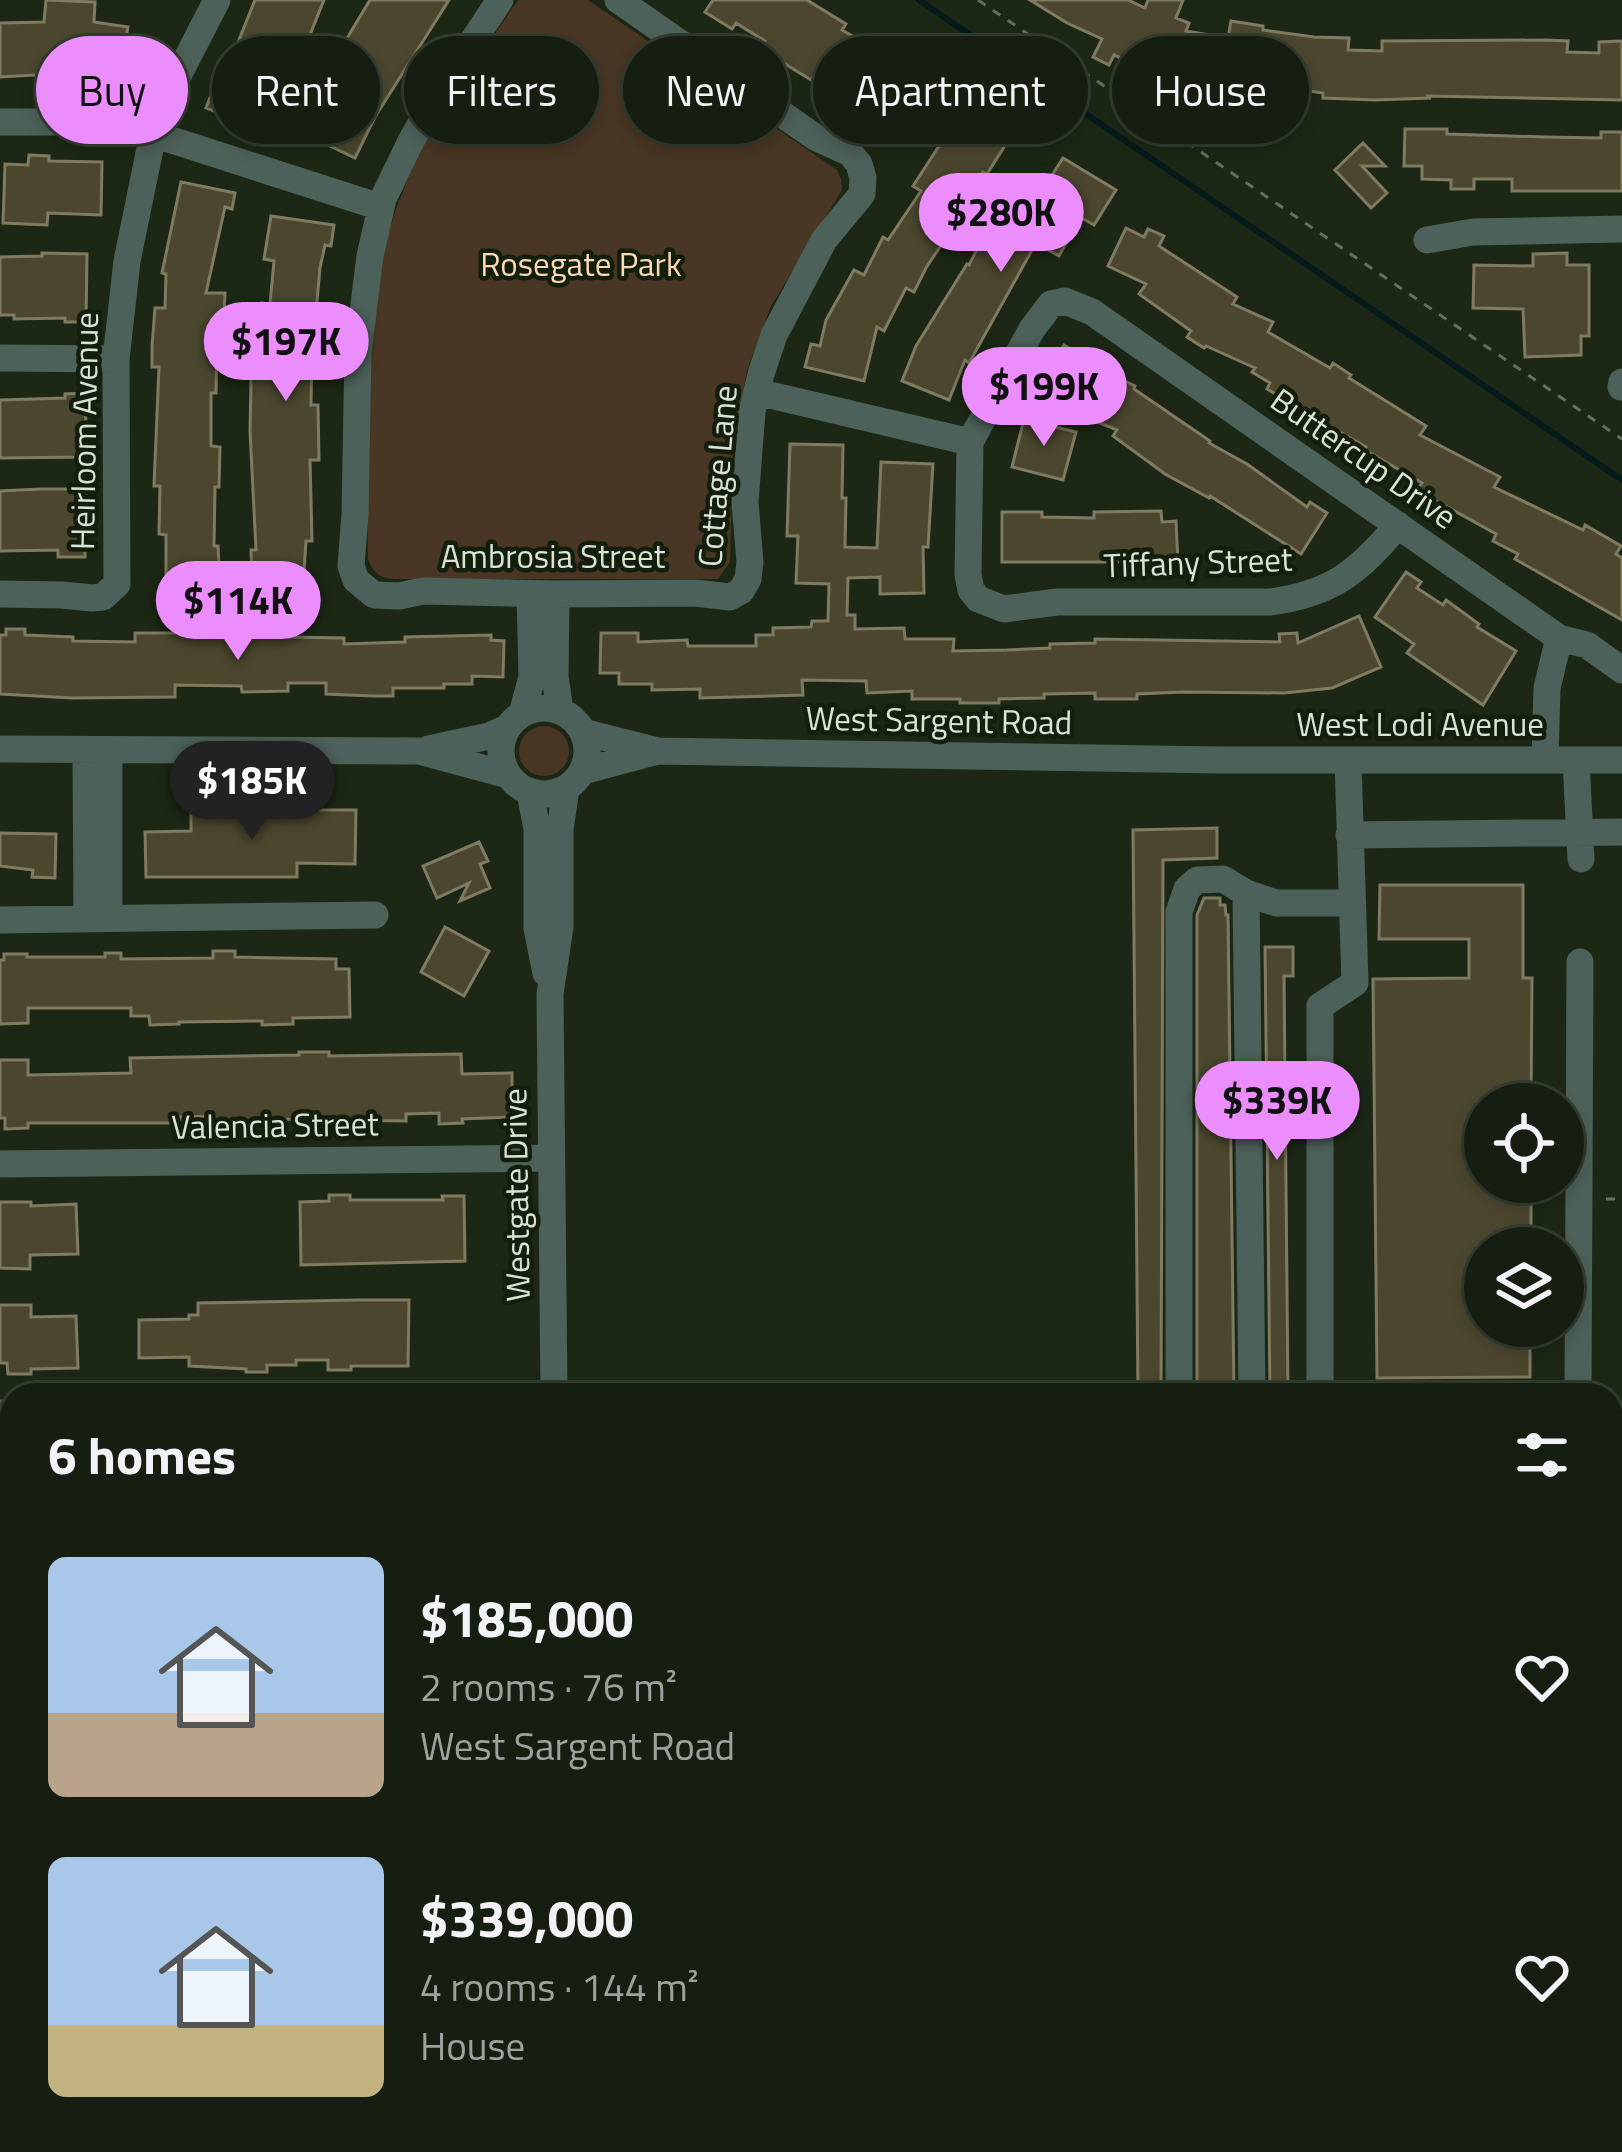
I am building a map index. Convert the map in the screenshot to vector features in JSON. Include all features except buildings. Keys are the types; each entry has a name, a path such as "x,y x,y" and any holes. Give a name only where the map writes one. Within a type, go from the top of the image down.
{"street":[{"name":"Heirloom Avenue","path":"188,57 217,0"},
{"path":"185,144 380,207 428,112 500,0"},
{"name":"Cottage Lane","path":"618,0 815,136 850,153 863,178 862,194 824,240 774,334 752,412 745,502 750,562 741,591"},
{"path":"0,122 36,122"},
{"name":"Heirloom Avenue","path":"0,594 92,598 103,596 117,584 116,359 127,261 152,144"},
{"name":"Ambrosia Street","path":"380,207 358,352 351,566 364,589 385,596 423,591 730,596 741,591"},
{"path":"1427,240 1473,232 1622,229"},
{"name":"Buttercup Drive","path":"970,442 1039,318 1052,304 1065,301 1092,312 1559,638 1587,645 1622,670"},
{"path":"0,358 116,359"},
{"path":"757,392 970,442"},
{"name":"Tiffany Street","path":"970,442 971,590 978,599 1004,608 1057,602 1290,600 1336,583 1366,562 1398,526"},
{"path":"543,594 560,711"},
{"path":"519,784 500,752 532,677 543,594"},
{"path":"1545,760 1547,688 1559,638"},
{"path":"0,749 419,751 489,736 534,709 560,711 573,719 583,732 587,758 574,780 554,794 419,751"},
{"name":"West Sargent Road","path":"583,732 658,751 1219,760"},
{"path":"98,750 98,919"},
{"name":"West Sargent Road","path":"574,780 658,751"},
{"name":"West Lodi Avenue","path":"1219,760 1622,760"},
{"path":"1576,760 1581,846"},
{"path":"1320,1383 1320,1006 1355,983 1348,761"},
{"name":"Westgate Drive","path":"554,1383 550,994 560,927 560,829 574,780"},
{"name":"Westgate Drive","path":"519,784 537,829 537,928 550,994"},
{"path":"1349,836 1581,846 1622,832"},
{"path":"1179,1383 1179,912 1187,889 1197,880 1222,879 1276,903 1352,903"},
{"path":"1246,893 1252,1383"},
{"path":"0,920 375,915"},
{"path":"1578,1383 1580,962"},
{"name":"Valencia Street","path":"0,1164 551,1158"}],"path":[{"path":"978,0 1622,440"}],"green space":[{"name":"Rosegate Park","path":"518,0 588,0 641,36 623,36 623,144 789,144 789,137 837,170 841,179 842,190 771,306 747,370 733,444 730,562 718,579 394,579 378,574 368,559 367,376 377,284 401,196 425,144 599,144 599,36 494,36"},
{"path":"544,726 562,733 569,751 562,769 544,776 526,769 519,751 526,733"}],"waterway":[{"path":"919,0 1622,480"}]}
